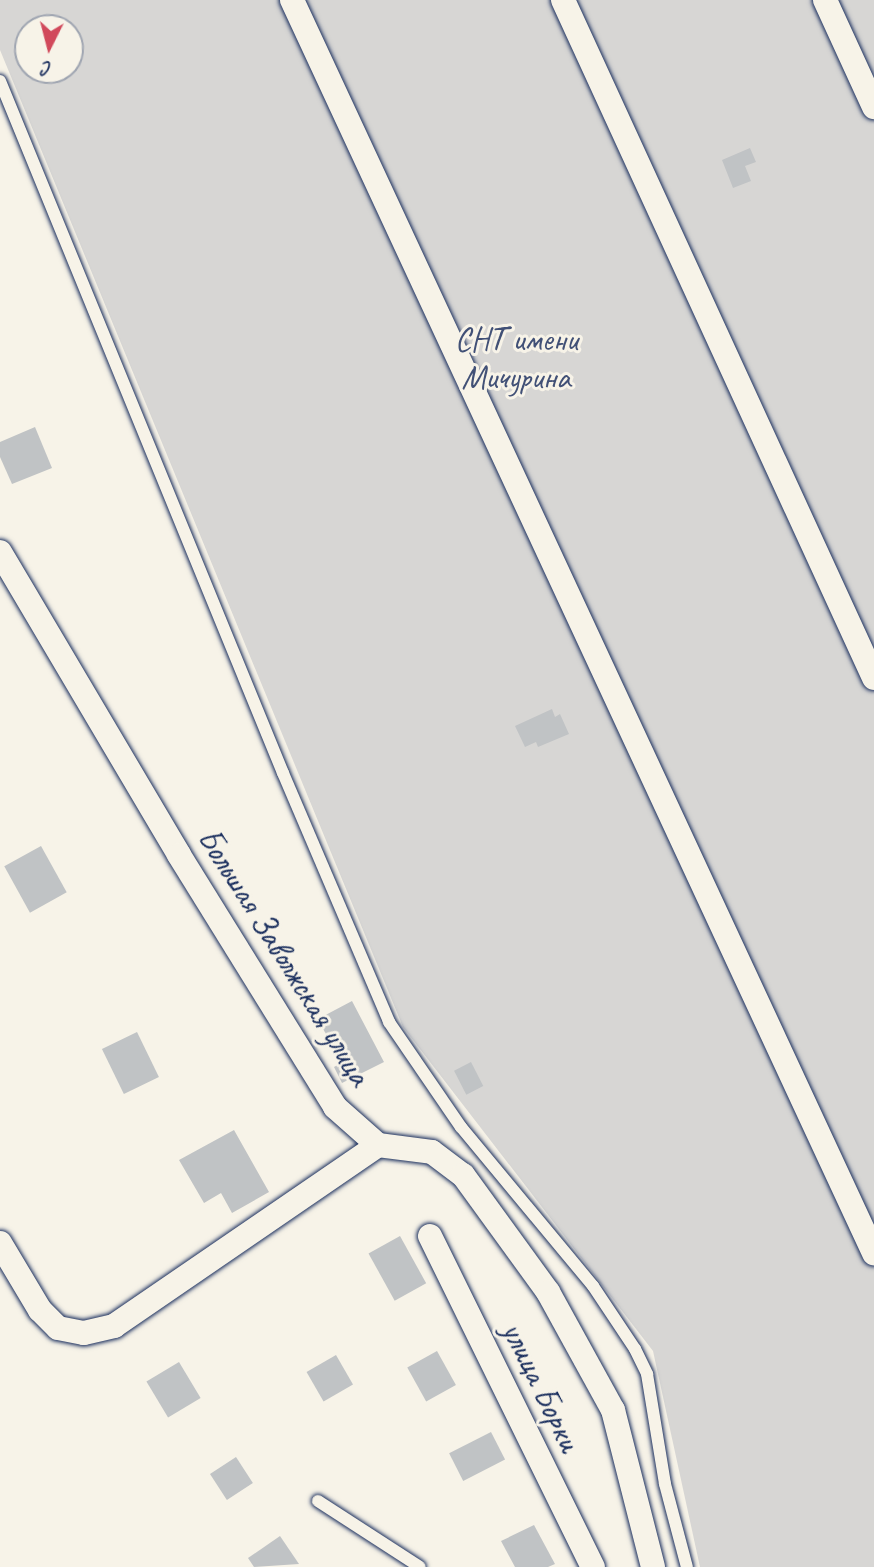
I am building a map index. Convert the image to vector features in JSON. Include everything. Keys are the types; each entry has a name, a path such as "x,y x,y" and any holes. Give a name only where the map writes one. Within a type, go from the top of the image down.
{"street":[{"path":"292,0 874,1253"},
{"path":"563,0 874,678"},
{"path":"825,0 874,107"},
{"name":"Большая Заволжская улица","path":"0,552 179,855 335,1107 378,1145"},
{"path":"0,1243 40,1310 58,1328 84,1333 114,1326 378,1145 432,1152 463,1175 548,1292 612,1410 653,1567"},
{"name":"улица Борки","path":"430,1236 593,1567"}],"lane":[{"path":"0,81 283,774 389,1022 461,1127 593,1286 643,1366 651,1395 665,1484 687,1567"},
{"path":"318,1501 420,1567"}],"green space":[{"name":"СНТ имени Мичурина","path":"0,0 874,0 874,1567 700,1567 653,1351 403,1027 14,84 84,84 84,14 14,14 14,84 0,50"}],"building":[{"path":"750,148 756,162 745,166 751,181 733,188 722,160"},
{"path":"35,427 52,468 12,484 0,457 0,442"},
{"path":"552,709 555,717 560,714 569,734 538,747 536,742 525,747 515,726"},
{"path":"41,846 67,892 30,913 4,866"},
{"path":"352,1001 384,1062 342,1083 334,1067 341,1063 318,1019"},
{"path":"137,1032 159,1077 124,1094 102,1049"},
{"path":"471,1062 483,1086 466,1095 454,1071"},
{"path":"234,1130 269,1192 232,1213 221,1193 204,1203 179,1160"},
{"path":"400,1236 426,1283 395,1301 369,1253"},
{"path":"437,1351 456,1385 426,1402 407,1367"},
{"path":"336,1355 353,1384 324,1401 307,1372"},
{"path":"179,1362 201,1398 168,1418 146,1382"},
{"path":"491,1432 505,1460 463,1481 449,1453"},
{"path":"236,1457 253,1483 227,1500 210,1474"},
{"path":"534,1525 555,1564 548,1567 515,1567 501,1541"},
{"path":"280,1536 299,1564 254,1567 248,1558"}]}
